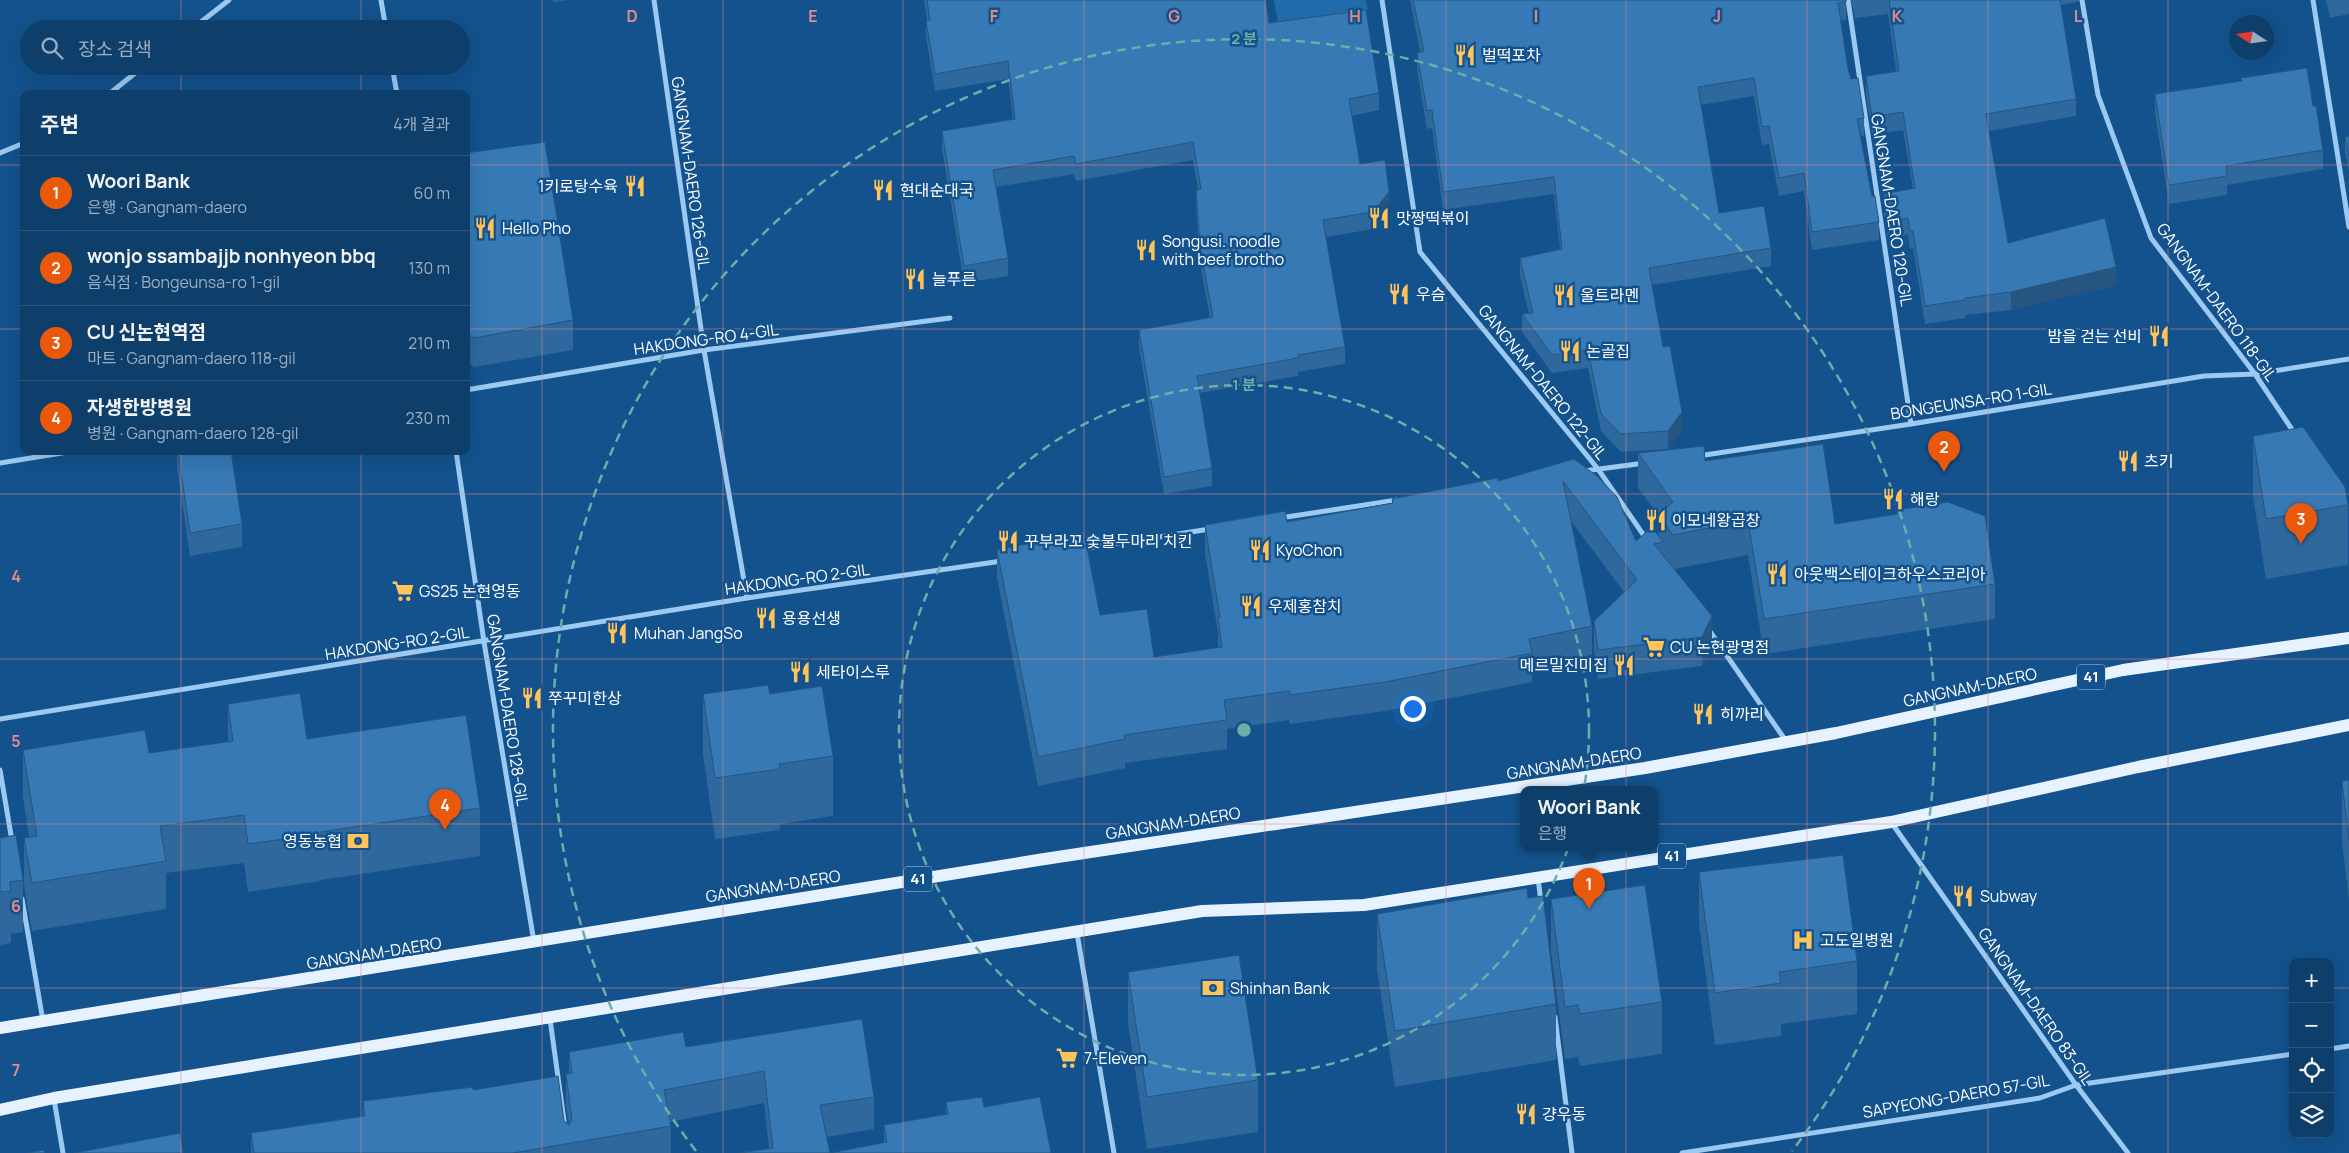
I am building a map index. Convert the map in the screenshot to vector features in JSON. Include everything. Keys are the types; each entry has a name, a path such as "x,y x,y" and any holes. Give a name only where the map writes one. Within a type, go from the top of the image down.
{"main road":[{"name":"GANGNAM-DAERO","path":"1527,786 1645,768 1836,733 2123,670 2349,638"},
{"name":"41","path":"0,1110 54,1098 550,1019 1202,911 1364,905 1891,822 2138,768 2349,725"},
{"name":"GANGNAM-DAERO","path":"0,1028 534,944 676,918 1028,862 1520,787"}],"street":[{"path":"203,20 229,0"},
{"path":"381,0 384,20"},
{"name":"GANGNAM-DAERO 126-GIL","path":"654,0 704,350 746,598"},
{"name":"GANGNAM-DAERO 122-GIL","path":"1382,0 1420,252 1598,469 1653,549"},
{"name":"GANGNAM-DAERO 120-GIL","path":"1848,0 1912,424"},
{"name":"GANGNAM-DAERO 118-GIL","path":"2082,0 2098,95 2151,238 2255,374 2299,440"},
{"path":"2313,0 2349,227"},
{"path":"114,90 133,75"},
{"path":"394,75 396,90"},
{"path":"0,152 20,144"},
{"name":"HAKDONG-RO 4-GIL","path":"470,389 704,350 950,318"},
{"name":"BONGEUNSA-RO 1-GIL","path":"1690,457 1912,424 2204,376 2255,374 2349,359"},
{"path":"0,463 49,455"},
{"name":"GANGNAM-DAERO 128-GIL","path":"457,455 484,642 534,944"},
{"path":"1578,472 1653,462"},
{"path":"1275,519 1402,500"},
{"path":"1079,550 1216,528"},
{"name":"HAKDONG-RO 2-GIL","path":"0,719 746,598 1011,560"},
{"path":"1703,621 1786,741"},
{"path":"0,770 13,848"},
{"name":"GANGNAM-DAERO 83-GIL","path":"1891,822 2076,1086 2128,1153"},
{"path":"1538,878 1542,907"},
{"path":"22,896 43,1022"},
{"path":"1077,933 1114,1153"},
{"path":"1554,1005 1572,1153"},
{"path":"550,1019 566,1134"},
{"path":"2334,1048 2349,1046"},
{"name":"SAPYEONG-DAERO 57-GIL","path":"1682,1153 2040,1098 2076,1086 2289,1055"},
{"path":"54,1098 63,1153"}],"shaded area":[{"path":"1274,0 1366,0 1368,10 1278,23"}],"building":[{"path":"927,0 1266,0 1269,23 1366,10 1379,93 1349,99 1360,164 1385,160 1389,192 1373,212 1323,220 1345,347 1298,355 1298,358 1197,376 1212,468 1164,477 1139,330 1213,317 1200,247 1196,190 1201,189 1193,142 1076,164 1074,156 993,170 1008,258 964,266 942,131 1015,119 1008,61 935,74 926,21 930,20"},
{"path":"1413,0 1846,0 1846,2 1838,3 1848,69 1851,79 1858,78 1864,118 1857,119 1872,196 1875,196 1879,222 1812,232 1804,173 1779,178 1769,126 1762,127 1754,78 1698,87 1719,213 1764,206 1771,248 1649,268 1663,347 1670,346 1682,412 1668,431 1621,434 1601,414 1588,350 1552,355 1522,314 1533,313 1520,258 1562,249 1554,177 1443,192 1432,110 1427,111 1417,53 1424,51"},
{"path":"1889,0 2060,0 2076,99 1986,114 2008,243 2105,218 2116,267 2011,292 1925,306 1913,231 1910,231 1908,218 1888,221 1884,194 1915,188 1903,112 1872,117 1866,76 1899,71"},
{"path":"2307,68 2313,106 2316,106 2323,150 2226,166 2227,176 2169,185 2155,94 2242,81 2241,78"},
{"path":"2349,136 2349,156 2345,137"},
{"path":"545,142 573,320 474,338 470,336 470,152"},
{"path":"2303,427 2345,487 2348,505 2266,519 2253,436"},
{"path":"1823,444 1835,524 1897,514 1897,510 1948,502 1985,516 1995,584 1764,619 1748,520 1673,535 1659,515 1673,502 1638,453 1704,446 1705,461"},
{"path":"179,455 232,455 242,524 190,533"},
{"path":"1574,459 1597,476 1617,497 1636,541 1652,527 1663,542 1654,544 1712,616 1702,637 1598,650 1594,621 1637,580 1563,481 1592,626 1529,639 1532,653 1385,682 1290,695 1289,691 1224,700 1227,720 1124,735 1125,739 1038,757 997,550 1084,532 1100,615 1147,609 1154,657 1222,647 1218,618 1220,617 1205,525 1285,511 1287,522 1393,503 1392,499 1497,478 1498,481"},
{"path":"768,685 770,694 822,686 833,756 779,764 780,769 715,778 703,694"},
{"path":"300,693 307,739 466,715 480,808 248,844 244,815 160,826 166,861 32,883 24,838 37,836 23,750 145,730 149,753 233,741 228,704"},
{"path":"2349,780 2349,840 2342,781"},
{"path":"16,835 23,880 10,882 11,891 0,892 0,838"},
{"path":"1843,855 1857,961 1779,972 1781,983 1715,993 1699,872"},
{"path":"1645,885 1662,1002 1580,1014 1578,1005 1565,1007 1551,899"},
{"path":"1527,888 1528,898 1543,896 1556,1004 1395,1031 1377,914"},
{"path":"1239,955 1258,1080 1147,1097 1128,972"},
{"path":"862,1019 874,1097 820,1105 830,1153 739,1153 773,1148 764,1071 664,1090 671,1126 513,1153 254,1153 251,1133 365,1116 363,1101 473,1087 473,1090 558,1076 564,1121 569,1125 572,1120 566,1074 572,1073 569,1052 683,1032 686,1047"},
{"path":"982,1097 984,1107 1040,1097 1051,1153 830,1153 887,1142 884,1125 948,1114 946,1102"},
{"path":"180,1133 183,1153 74,1153"},
{"path":"44,1150 45,1153 27,1153"}],"place":[{"name":"벌떡포차","path":"1465,55"},
{"name":"1키로탕수육","path":"635,186"},
{"name":"현대순대국","path":"883,190"},
{"name":"맛짱떡볶이","path":"1379,218"},
{"name":"Hello Pho","path":"485,228"},
{"name":"Songusi. noodle with beef brotho","path":"1146,250"},
{"name":"늘푸른","path":"915,279"},
{"name":"우슴","path":"1399,294"},
{"name":"울트라멘","path":"1564,295"},
{"name":"밤을 걷는 선비","path":"2159,336"},
{"name":"논골집","path":"1570,351"},
{"name":"츠키","path":"2128,461"},
{"name":"wonjo ssambajjb nonhyeon bbq","path":"1944,472"},
{"name":"해랑","path":"1893,499"},
{"name":"이모네왕곱창","path":"1656,520"},
{"name":"꾸부라꼬 숯불두마리 치킨","path":"1008,541"},
{"name":"CU 신논현역점","path":"2301,544"},
{"name":"KyoChon","path":"1260,550"},
{"name":"아웃백스테이크하우스코리아","path":"1777,574"},
{"name":"GS25 논현영동","path":"403,591"},
{"name":"우제홍참치","path":"1251,606"},
{"name":"용용선생","path":"766,618"},
{"name":"Muhan JangSo","path":"617,633"},
{"name":"CU 논현광명점","path":"1654,647"},
{"name":"메르밀진미집","path":"1624,665"},
{"name":"세타이스루","path":"800,672"},
{"name":"쭈꾸미한상","path":"532,698"},
{"name":"히까리","path":"1703,714"},
{"name":"자생한방병원","path":"445,830"},
{"name":"영동농협","path":"358,841"},
{"name":"Subway","path":"1963,896"},
{"name":"Woori Bank","path":"1589,909"},
{"name":"고도일병원","path":"1803,940"},
{"name":"Shinhan Bank","path":"1213,988"},
{"name":"7-Eleven","path":"1067,1058"},
{"name":"걍우동","path":"1526,1114"}]}
